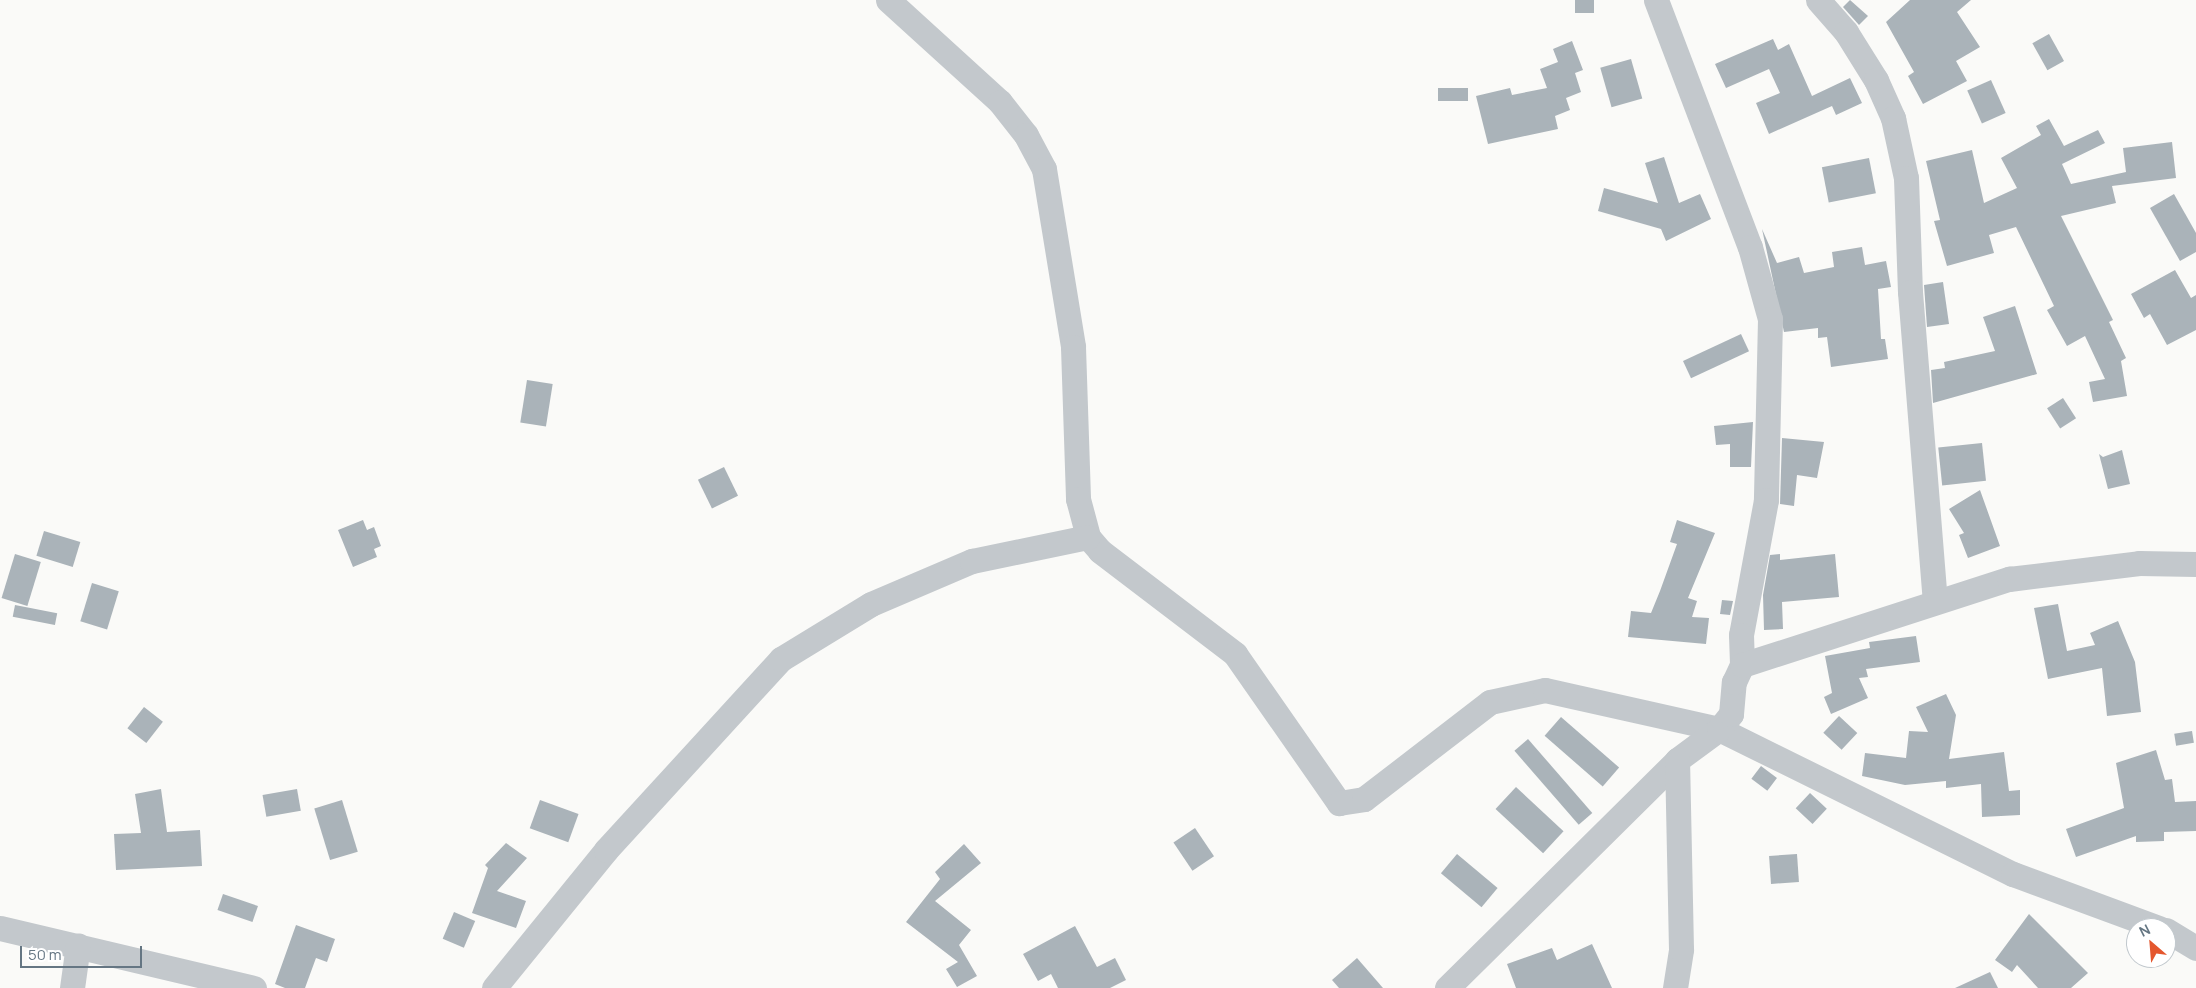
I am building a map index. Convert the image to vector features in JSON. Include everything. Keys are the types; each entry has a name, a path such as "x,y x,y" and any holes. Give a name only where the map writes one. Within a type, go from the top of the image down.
{"street":[{"path":"888,0 1000,102 1026,135 1044,169 1073,347 1078,499 1088,537 1100,551 1235,654 1340,803 1364,799 1466,716 1515,694 1545,690 1719,729 2013,874 2132,918"},
{"path":"1447,988 1677,760 1719,729 1731,714 1734,682 1742,665 1741,635 1766,500 1770,319 1750,247 1656,0"},
{"path":"1818,0 1846,32 1876,80 1893,118 1906,178 1910,292 1935,600"},
{"path":"494,988 606,850 781,659 871,604 972,561 1088,537"},
{"path":"1742,665 1935,600 2010,579 2140,563 2196,564"},
{"path":"1675,988 1681,949 1677,760"},
{"path":"0,928 254,988"},
{"path":"2176,936 2196,948"},
{"path":"72,988 78,945"}],"building":[{"path":"1575,0 1594,0 1594,13 1575,13"},
{"path":"1850,0 1868,16 1859,25 1843,7"},
{"path":"1910,0 1971,0 1957,12 1980,47 1956,61 1967,81 1923,104 1908,76 1914,72 1886,22"},
{"path":"2049,34 2064,61 2047,70 2032,43"},
{"path":"1773,39 1778,50 1789,44 1812,96 1850,78 1862,103 1836,115 1832,106 1769,134 1756,103 1780,93 1769,69 1726,88 1715,64"},
{"path":"1572,41 1583,70 1575,73 1581,92 1566,98 1570,110 1555,116 1558,129 1488,144 1476,96 1510,88 1512,95 1547,88 1540,69 1558,62 1553,49"},
{"path":"1631,59 1642,98 1612,107 1600,68"},
{"path":"1991,80 2006,113 1982,123 1967,91"},
{"path":"1438,88 1468,88 1468,101 1438,101"},
{"path":"2049,119 2064,146 2098,130 2105,143 2062,164 2071,184 2126,172 2123,148 2172,142 2176,178 2112,186 2116,203 2061,216 2113,320 2109,322 2126,358 2121,361 2127,396 2093,402 2089,382 2105,379 2085,336 2067,346 2047,310 2054,306 2016,227 1989,235 1994,253 1947,266 1934,221 1940,220 1926,161 1972,150 1984,203 2017,188 2001,158 2041,135 2036,126"},
{"path":"1664,157 1679,203 1700,194 1711,219 1666,241 1661,229 1598,211 1604,188 1658,203 1645,163"},
{"path":"1869,158 1876,193 1829,202 1822,167"},
{"path":"2174,194 2196,233 2196,252 2180,261 2150,208"},
{"path":"1762,229 1777,263 1799,257 1804,273 1834,267 1832,252 1862,247 1865,265 1886,261 1891,287 1878,289 1881,339 1885,339 1888,359 1831,367 1827,337 1818,338 1818,328 1784,332"},
{"path":"2175,270 2191,298 2196,295 2196,330 2167,345 2150,314 2144,318 2131,294"},
{"path":"1943,282 1949,324 1927,327 1924,285"},
{"path":"2015,306 2037,374 1933,403 1931,370 1945,368 1944,362 1995,351 1983,317"},
{"path":"1741,334 1749,351 1691,378 1683,361"},
{"path":"527,380 553,384 546,427 520,422"},
{"path":"2063,398 2076,418 2060,428 2047,408"},
{"path":"1753,422 1751,467 1730,467 1730,444 1716,445 1714,426"},
{"path":"1782,438 1824,442 1817,478 1797,475 1794,506 1780,504"},
{"path":"1982,443 1986,481 1942,485 1938,448"},
{"path":"2122,450 2130,484 2108,489 2099,454 2103,457"},
{"path":"724,467 738,496 712,508 698,480"},
{"path":"1980,490 2000,546 1968,558 1959,535 1964,533 1949,509"},
{"path":"363,520 367,530 374,527 381,546 374,549 377,557 353,567 338,530"},
{"path":"1677,520 1715,533 1688,598 1697,601 1692,617 1709,618 1706,644 1628,637 1631,611 1651,613 1677,544 1670,542"},
{"path":"44,531 80,542 73,567 36,556"},
{"path":"15,554 41,562 27,606 2,598"},
{"path":"1780,554 1780,560 1835,554 1839,597 1782,602 1783,629 1764,630 1763,595 1770,555"},
{"path":"92,583 119,591 107,629 80,621"},
{"path":"1722,600 1733,601 1730,615 1720,614"},
{"path":"2058,604 2067,651 2095,645 2090,633 2118,621 2135,662 2141,712 2107,716 2102,668 2048,679 2034,608"},
{"path":"15,605 57,613 55,625 13,617"},
{"path":"1916,636 1920,662 1866,669 1868,677 1859,678 1868,698 1831,714 1824,697 1832,693 1825,656 1870,648 1869,642"},
{"path":"1946,694 1956,715 1949,759 2004,752 2009,791 2020,790 2020,815 1982,817 1981,784 1946,788 1946,781 1905,785 1862,776 1865,753 1906,758 1909,731 1928,732 1916,707"},
{"path":"144,707 163,722 146,743 127,728"},
{"path":"1839,716 1857,733 1842,750 1823,733"},
{"path":"1561,717 1619,768 1603,786 1545,736"},
{"path":"2192,731 2194,743 2176,746 2174,734"},
{"path":"1528,739 1592,813 1579,825 1514,751"},
{"path":"2156,750 2165,780 2172,779 2175,802 2196,801 2196,831 2164,832 2164,841 2136,842 2136,836 2076,857 2066,829 2124,808 2116,763"},
{"path":"1761,766 1777,778 1767,791 1751,779"},
{"path":"1516,787 1564,831 1543,853 1496,809"},
{"path":"161,789 167,832 200,830 202,866 116,870 114,834 141,833 135,794"},
{"path":"297,789 301,811 266,817 263,795"},
{"path":"1810,793 1827,809 1812,824 1796,808"},
{"path":"342,800 358,852 330,860 314,808"},
{"path":"540,800 579,814 568,842 530,828"},
{"path":"1195,828 1214,856 1192,871 1173,843"},
{"path":"506,843 527,858 497,891 526,901 516,928 472,913 488,868 485,865"},
{"path":"964,844 981,863 935,901 971,930 959,945 977,976 957,987 946,969 958,962 906,922 940,879 935,872"},
{"path":"1457,854 1498,888 1482,907 1441,873"},
{"path":"1797,854 1799,882 1771,884 1769,856"},
{"path":"223,894 258,906 252,922 217,910"},
{"path":"454,912 475,921 464,948 443,939"},
{"path":"2029,914 2088,973 2071,988 2038,988 2017,965 2012,972 1995,960"},
{"path":"296,925 335,939 327,962 316,958 305,988 285,988 275,984"},
{"path":"1075,926 1097,967 1115,958 1126,980 1110,988 1058,988 1051,974 1038,981 1023,954"},
{"path":"1592,944 1612,988 1516,988 1507,964 1552,948 1557,960"},
{"path":"1357,958 1383,988 1339,988 1332,980"},
{"path":"1990,972 1998,988 1955,988"}]}
